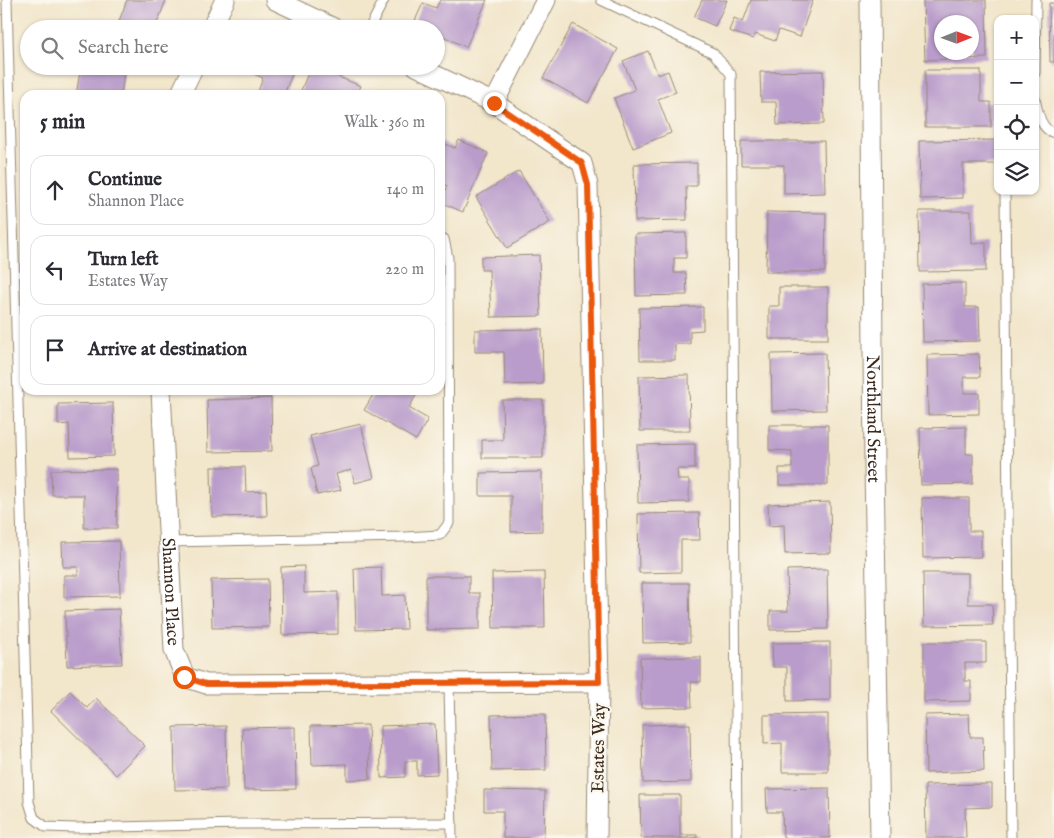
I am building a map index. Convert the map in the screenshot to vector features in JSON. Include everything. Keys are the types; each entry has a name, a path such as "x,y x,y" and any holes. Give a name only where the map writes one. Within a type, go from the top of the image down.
{"street":[{"path":"215,20 224,0"},
{"path":"275,0 317,20"},
{"path":"494,103 546,0"},
{"name":"Northland Street","path":"870,0 873,445 880,838"},
{"path":"182,90 190,75"},
{"name":"Estates Way","path":"435,75 494,103 582,163 588,185 599,682 597,838"},
{"name":"Shannon Place","path":"160,395 174,650 184,677 206,684 599,682"}],"lane":[{"path":"7,0 29,802 34,818 46,827 75,828 240,824 452,823"},
{"path":"374,20 384,0"},
{"path":"601,0 713,53 731,74 737,838"},
{"path":"1035,60 1036,0"},
{"path":"1039,123 1054,133"},
{"path":"1005,195 1011,838"},
{"path":"169,542 440,535 450,523 448,258 445,244"},
{"path":"449,683 452,838"}],"building":[{"path":"127,0 166,0 158,20 119,20"},
{"path":"440,0 487,0 466,47 445,37 445,20 415,20 423,3 436,8"},
{"path":"702,0 727,0 715,26 694,17"},
{"path":"751,0 813,0 800,37 779,30 775,41 755,34 753,39 729,31 734,18 743,22"},
{"path":"923,0 986,0 987,58 979,58 979,15 934,15 934,60 925,60"},
{"path":"1049,3 1054,3 1054,62 1050,62"},
{"path":"573,24 618,49 588,103 543,78"},
{"path":"648,51 658,75 668,71 676,92 658,99 671,133 633,148 614,98 635,90 623,61"},
{"path":"925,70 981,70 981,102 991,102 991,127 925,127"},
{"path":"823,71 824,124 777,125 776,102 761,102 760,72"},
{"path":"79,75 124,75 122,90 77,90"},
{"path":"256,75 292,75 286,90 258,90 263,78"},
{"path":"307,75 334,75 361,86 359,90 301,90"},
{"path":"459,140 488,153 463,212 445,204 447,186 445,185 445,144 455,148"},
{"path":"994,140 994,164 963,164 963,198 920,199 919,141"},
{"path":"741,141 824,141 825,193 784,194 784,165 741,165"},
{"path":"697,163 697,186 686,186 687,220 635,221 634,164"},
{"path":"519,171 550,222 507,248 476,197"},
{"path":"919,211 971,211 972,244 986,243 986,271 920,272"},
{"path":"767,212 826,213 825,272 766,272"},
{"path":"686,233 686,258 674,258 674,273 686,273 687,295 636,296 635,234"},
{"path":"539,255 541,316 491,317 489,270 481,270 481,257"},
{"path":"965,283 965,307 979,307 980,341 923,342 922,284"},
{"path":"779,287 828,287 828,339 769,339 769,306 779,306"},
{"path":"703,307 703,330 690,331 690,344 675,344 675,360 640,360 639,308"},
{"path":"542,329 543,384 505,385 504,352 475,352 475,330"},
{"path":"825,353 826,410 772,411 771,354"},
{"path":"979,354 980,377 964,377 964,393 979,393 979,414 928,415 927,355"},
{"path":"689,375 690,431 640,431 639,376"},
{"path":"373,395 416,395 409,408 428,419 416,440 364,410"},
{"path":"271,398 272,451 208,452 207,400"},
{"path":"502,400 543,400 543,458 482,458 482,440 503,440"},
{"path":"113,403 114,456 70,457 69,424 58,425 58,404"},
{"path":"361,424 374,478 355,483 351,470 336,474 341,490 317,495 311,468 318,466 310,436"},
{"path":"769,425 828,425 828,485 779,485 779,468 792,468 792,451 769,450"},
{"path":"966,427 966,454 973,454 973,484 921,485 920,428"},
{"path":"695,444 695,469 677,469 678,480 689,480 689,502 638,503 637,445"},
{"path":"211,467 245,467 246,492 266,491 267,516 212,517"},
{"path":"116,469 117,528 84,528 84,495 52,495 51,470"},
{"path":"542,472 542,531 511,532 511,496 480,496 480,473"},
{"path":"922,498 969,498 969,531 981,531 981,557 923,558"},
{"path":"830,502 831,553 785,554 784,525 769,526 768,504"},
{"path":"699,513 700,540 681,540 681,572 639,573 638,514"},
{"path":"119,541 120,596 64,597 64,575 78,575 78,567 63,567 62,542"},
{"path":"304,566 304,593 338,592 338,634 282,635 281,567"},
{"path":"381,567 382,596 405,595 406,629 356,630 354,568"},
{"path":"827,569 828,629 770,630 770,611 788,611 787,570"},
{"path":"544,572 545,628 493,628 492,573"},
{"path":"923,573 968,573 968,604 992,604 993,625 924,626"},
{"path":"426,576 469,576 469,593 480,593 480,629 426,630"},
{"path":"268,579 269,627 212,628 211,580"},
{"path":"642,583 689,583 690,642 643,643"},
{"path":"119,609 122,664 67,666 65,611"},
{"path":"830,642 830,700 787,701 787,667 773,667 772,643"},
{"path":"924,642 986,642 986,663 965,663 965,681 971,681 971,701 924,702"},
{"path":"701,657 701,682 691,682 692,707 641,708 640,658"},
{"path":"70,691 87,708 96,698 145,746 116,775 51,711"},
{"path":"545,714 546,770 492,771 491,715"},
{"path":"828,714 828,772 782,772 782,743 764,744 764,715"},
{"path":"969,714 970,737 983,737 984,771 926,773 925,715"},
{"path":"435,724 437,774 417,775 417,761 405,761 405,777 381,778 380,726"},
{"path":"690,724 691,782 643,783 642,725"},
{"path":"368,725 370,779 347,780 347,764 312,765 311,726"},
{"path":"226,726 227,789 175,790 174,727"},
{"path":"295,727 296,789 244,790 242,728"},
{"path":"992,784 992,807 965,808 966,838 926,838 925,785"},
{"path":"829,788 830,838 783,838 782,812 767,812 766,789"},
{"path":"484,790 545,791 544,838 503,838 503,811 484,811"},
{"path":"640,795 680,795 680,835 697,835 697,838 641,838"}],"route":[{"path":"184,677 206,684 599,682 588,185 582,163 494,103"}]}
